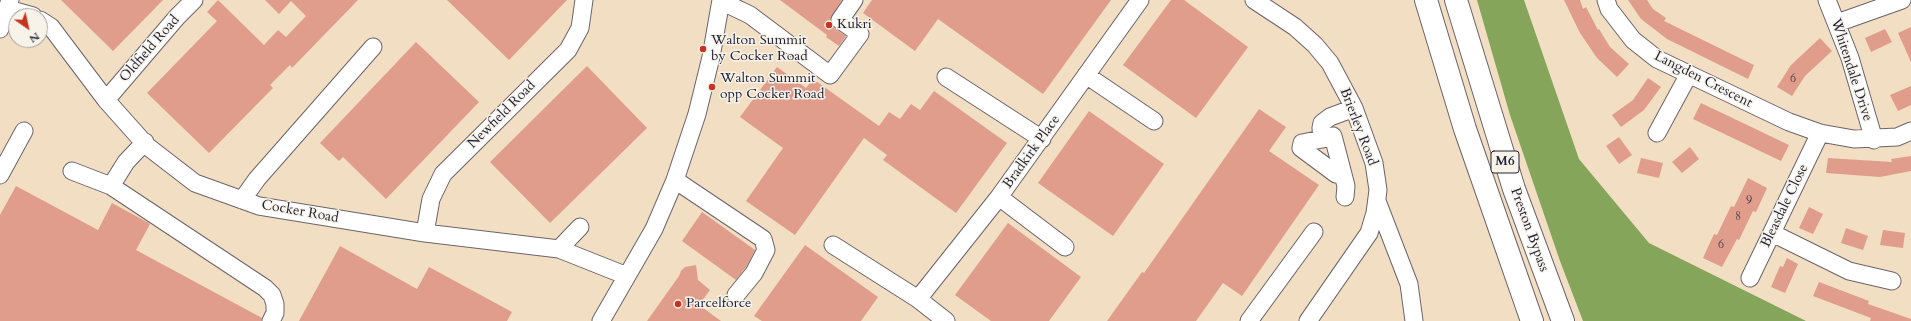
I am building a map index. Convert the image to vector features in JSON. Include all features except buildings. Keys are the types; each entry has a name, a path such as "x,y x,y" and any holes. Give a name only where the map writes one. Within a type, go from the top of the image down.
{"highway":[{"name":"Preston Bypass","path":"1426,0 1469,143 1532,321"},
{"name":"Preston Bypass","path":"1456,0 1514,189 1563,321"}],"street":[{"name":"Oldfield Road","path":"106,100 177,16 194,0"},
{"name":"Newfield Road","path":"425,233 431,199 443,174 568,50 580,28 584,0"},
{"path":"601,321 654,229 675,180 697,114 721,1 750,15 830,75 860,34 840,20 854,0"},
{"name":"Bradkirk Place","path":"918,299 1000,197 1140,0"},
{"name":"Brierley Road","path":"1254,0 1295,27 1315,44 1330,62 1354,108 1374,164 1378,190 1375,213 1368,233 1308,321"},
{"name":"Langden Crescent","path":"1606,0 1609,9 1633,40 1657,59 1782,119 1820,133 1854,140 1874,140 1897,137 1911,131"},
{"name":"Whitendale Drive","path":"1827,0 1837,23 1874,140"},
{"path":"1837,23 1902,0"},
{"path":"0,29 9,4"},
{"name":"Cocker Road","path":"48,25 51,27 106,100 145,142 196,183 259,206 425,233 560,249 627,276"},
{"path":"242,200 267,167 373,47"},
{"path":"1657,133 1689,74"},
{"path":"1086,75 1154,121"},
{"path":"946,77 1042,139"},
{"path":"1322,138 1322,123 1330,117 1354,108"},
{"path":"0,175 24,131"},
{"name":"Bleasdale Close","path":"1750,278 1820,133"},
{"path":"1343,175 1336,174 1301,148 1302,143 1333,136 1343,175 1345,197"},
{"path":"111,186 126,162 145,142"},
{"path":"72,171 111,186 265,288 272,295 275,304 275,313 271,321"},
{"path":"675,180 763,239 766,250 754,273 736,295"},
{"path":"1000,197 1065,247"},
{"path":"1376,201 1409,284 1414,321"},
{"path":"560,249 580,227"},
{"path":"1249,321 1314,232"},
{"path":"1772,233 1849,271 1892,281"},
{"path":"833,245 918,299 946,321"}],"green space":[{"path":"1477,0 1524,0 1579,159 1649,243 1806,321 1583,321 1560,261 1510,115"}],"place":[{"name":"Kukri","path":"829,25"},
{"name":"Walton Summit by Cocker Road","path":"703,49"},
{"name":"Walton Summit opp Cocker Road","path":"712,87"},
{"name":"Parcelforce","path":"678,304"}]}
